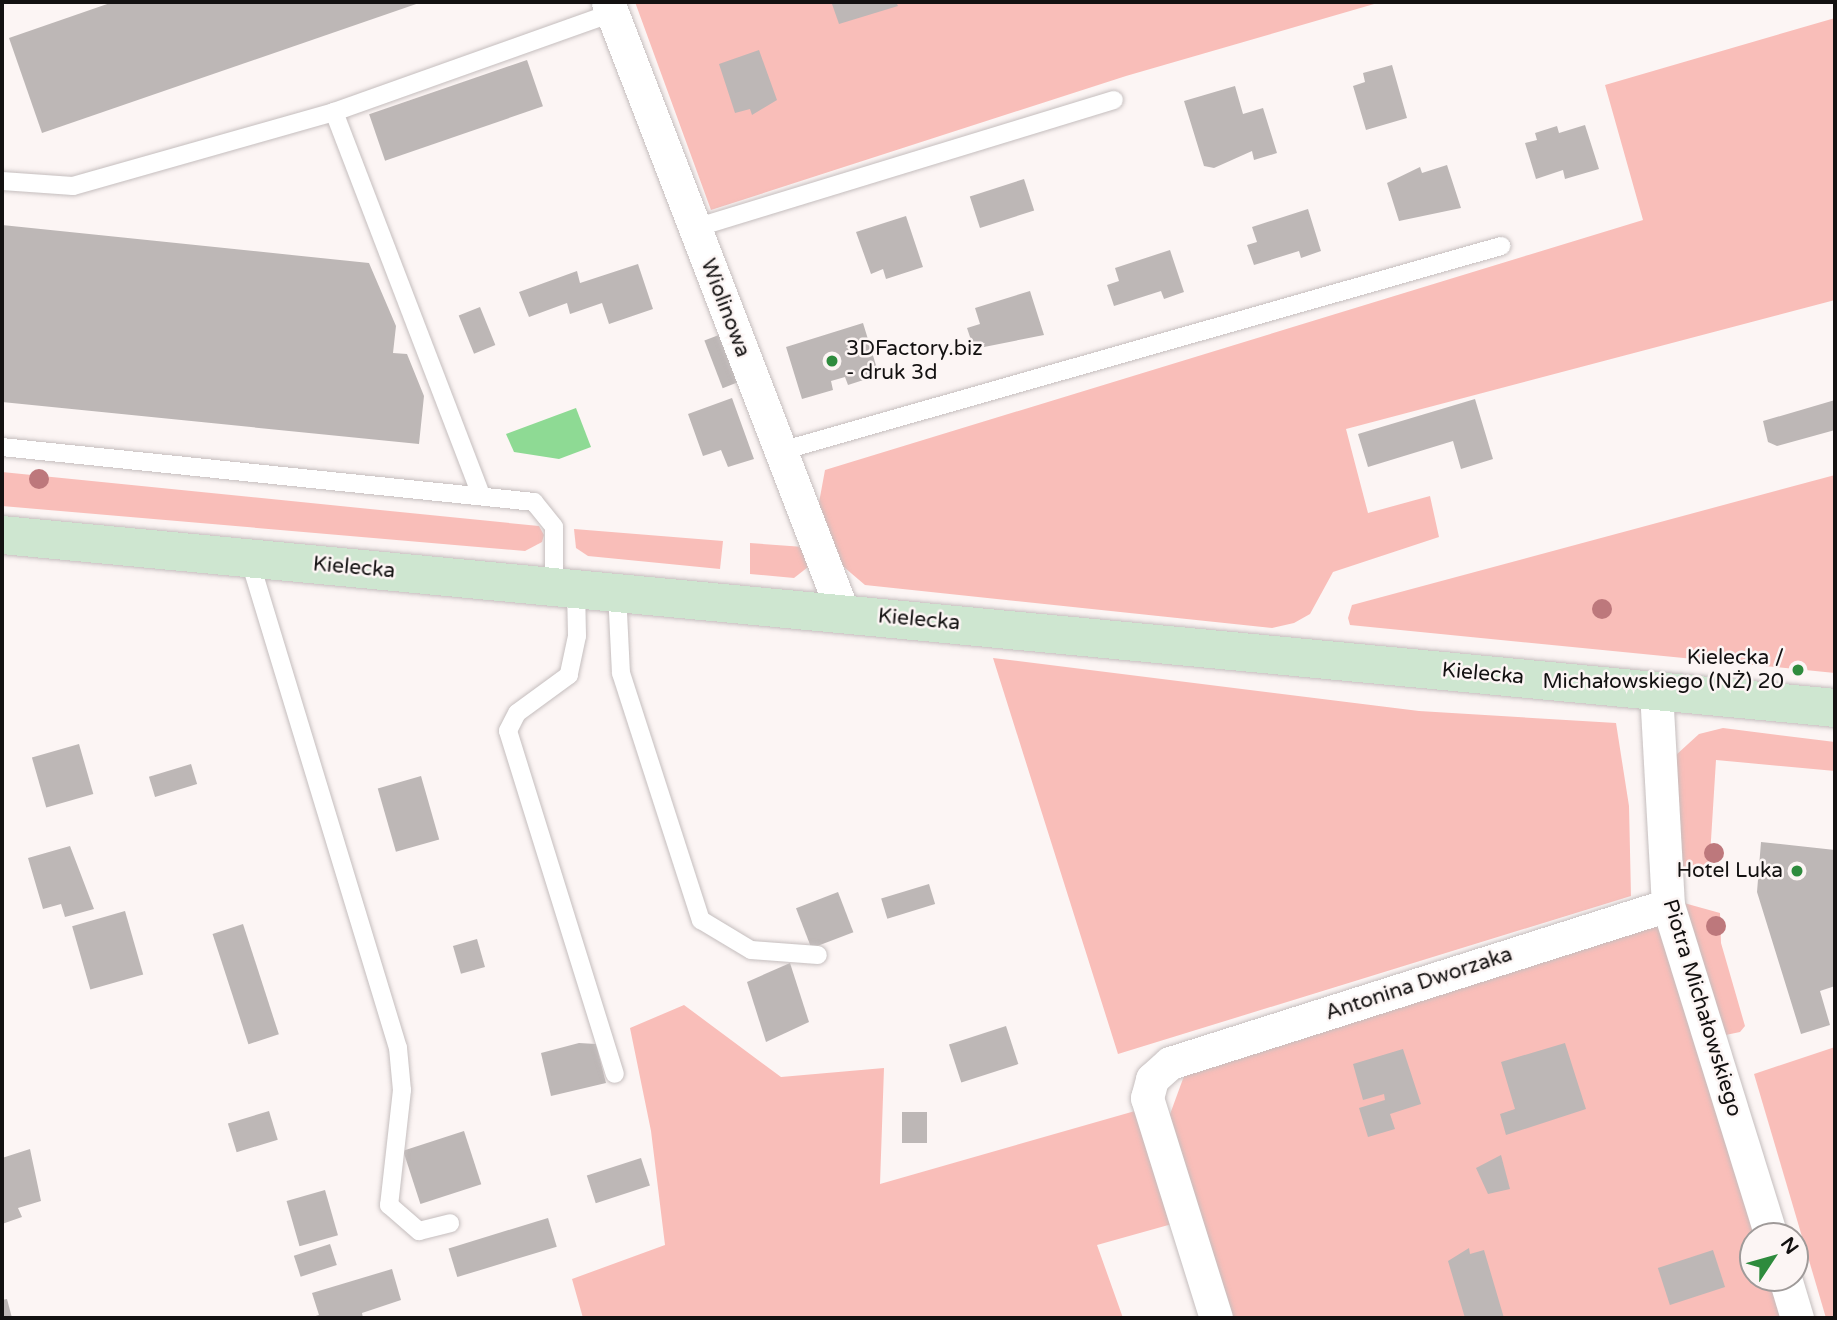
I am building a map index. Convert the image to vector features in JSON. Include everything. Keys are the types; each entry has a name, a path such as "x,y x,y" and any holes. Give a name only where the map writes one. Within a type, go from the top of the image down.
{"main road":[{"name":"Kielecka","path":"2,535 1835,708"}],"street":[{"name":"Wiolinowa","path":"610,8 843,613"},
{"name":"Piotra Michałowskiego","path":"1656,691 1668,905 1768,1222"},
{"name":"Antonina Dworzaka","path":"1216,1318 1147,1098 1152,1079 1170,1063 1668,905"},
{"path":"1789,1292 1797,1318"}],"lane":[{"path":"2,181 73,186 334,112 610,8"},
{"path":"695,228 1114,100"},
{"path":"334,112 481,494"},
{"path":"780,451 1501,246"},
{"path":"2,447 481,494 534,502 545,511 554,527 577,636 569,675 517,713 508,731 615,1074"},
{"path":"248,558 398,1048 402,1090 389,1205 419,1231 450,1223"},
{"path":"617,592 621,673 701,920 727,941 751,950 818,955"}],"shaded area":[{"path":"635,2 1381,2 1126,76 711,210"},
{"path":"1835,18 1835,300 1346,429 1368,513 1430,496 1439,537 1333,572 1310,614 1294,623 1272,628 865,585 838,562 818,508 825,470 1643,220 1605,85"},
{"path":"576,408 591,447 559,459 514,452 506,434"},
{"path":"2,472 539,526 544,535 542,542 525,551 2,506"},
{"path":"1835,475 1835,673 1350,625 1348,618 1352,605"},
{"path":"574,529 723,541 720,569 588,556 576,548"},
{"path":"750,543 804,547 808,567 794,578 750,574"},
{"path":"993,658 1419,711 1616,723 1629,806 1631,896 1118,1054"},
{"path":"1723,728 1835,742 1835,771 1716,760 1709,872 1679,866 1676,755 1699,734"},
{"path":"1684,903 1720,913 1721,943 1745,1026 1740,1032 1721,1036"},
{"path":"1664,918 1756,1222 1739,1222 1739,1292 1776,1292 1784,1318 1233,1318 1169,1117 1184,1076"},
{"path":"684,1005 781,1077 884,1068 880,1184 1135,1111 1172,1224 1097,1245 1123,1318 583,1318 572,1279 665,1245 651,1131 630,1028"},
{"path":"1835,1047 1835,1318 1826,1318 1809,1260 1809,1222 1798,1222 1754,1074"}],"building":[{"path":"113,2 422,2 42,133 9,38"},
{"path":"896,2 898,6 839,24 832,4"},
{"path":"759,50 777,100 752,115 750,109 735,113 719,64"},
{"path":"527,60 543,106 385,161 369,114"},
{"path":"1392,65 1407,118 1366,130 1353,86 1365,82 1363,73"},
{"path":"1235,86 1243,114 1263,108 1277,153 1254,160 1252,151 1214,168 1204,166 1184,101"},
{"path":"1585,125 1599,169 1565,179 1563,170 1536,179 1525,143 1537,140 1535,133 1557,126 1559,133"},
{"path":"1447,165 1461,208 1399,221 1387,183 1420,167 1422,173"},
{"path":"1024,179 1034,210 980,228 970,197"},
{"path":"1308,209 1321,251 1301,258 1299,251 1254,265 1247,245 1257,242 1252,227"},
{"path":"906,216 923,267 886,279 883,269 871,274 856,232"},
{"path":"2,225 369,263 396,326 393,353 407,354 424,396 419,444 2,402"},
{"path":"1170,250 1184,292 1164,299 1161,291 1114,306 1107,285 1119,281 1115,268"},
{"path":"638,264 653,309 609,324 602,303 570,314 567,303 529,317 519,292 577,271 580,283"},
{"path":"1030,291 1044,335 974,349 967,328 980,324 975,308"},
{"path":"480,307 495,345 474,354 459,316"},
{"name":"3DFactory.biz - druk 3d","path":"863,323 879,375 848,385 845,377 831,381 833,390 802,399 786,347"},
{"path":"724,333 742,381 723,388 704,341"},
{"path":"732,398 754,459 728,467 721,450 703,456 688,414"},
{"path":"1475,399 1493,459 1461,469 1453,441 1368,467 1358,434"},
{"path":"1835,400 1835,430 1777,446 1768,442 1763,421"},
{"path":"79,744 93,794 46,807 32,758"},
{"path":"191,764 197,784 155,797 149,777"},
{"path":"421,776 439,839 396,852 378,788"},
{"path":"1761,842 1835,850 1835,986 1820,991 1830,1025 1801,1034 1757,892"},
{"path":"70,846 94,909 65,917 61,904 43,909 28,858"},
{"path":"929,884 935,904 887,919 881,899"},
{"path":"838,892 853,932 811,948 796,908"},
{"path":"125,911 143,974 90,990 72,926"},
{"path":"243,924 279,1034 248,1044 213,934"},
{"path":"477,939 485,967 461,974 453,946"},
{"path":"790,963 809,1022 766,1042 747,982"},
{"path":"1006,1026 1018,1064 961,1083 949,1045"},
{"path":"579,1043 596,1044 606,1083 551,1096 541,1053"},
{"path":"1565,1043 1586,1109 1506,1135 1500,1114 1515,1109 1501,1062"},
{"path":"1403,1049 1421,1104 1390,1114 1395,1129 1368,1137 1359,1108 1385,1100 1384,1094 1363,1100 1353,1064"},
{"path":"269,1111 278,1140 237,1152 228,1124"},
{"path":"902,1112 927,1112 927,1143 902,1143"},
{"path":"464,1131 481,1184 420,1204 403,1151"},
{"path":"30,1149 41,1201 18,1208 22,1217 2,1224 2,1158"},
{"path":"1501,1155 1510,1189 1488,1194 1476,1168"},
{"path":"641,1158 650,1186 596,1203 587,1176"},
{"path":"325,1190 338,1235 300,1246 287,1201"},
{"path":"548,1218 557,1247 457,1277 449,1248"},
{"path":"330,1244 337,1265 301,1277 294,1256"},
{"path":"1469,1248 1470,1254 1484,1250 1504,1318 1465,1318 1448,1261"},
{"path":"1713,1250 1725,1287 1670,1305 1658,1268"},
{"path":"392,1269 401,1300 362,1313 363,1318 309,1318 319,1315 312,1293"},
{"path":"7,1299 12,1318 2,1318 2,1300"}],"place":[{"name":"3DFactory.biz - druk 3d","path":"832,361"},
{"name":"Kielecka / Michałowskiego (NŻ) 20","path":"1798,670"},
{"name":"Hotel Luka","path":"1797,871"}]}
